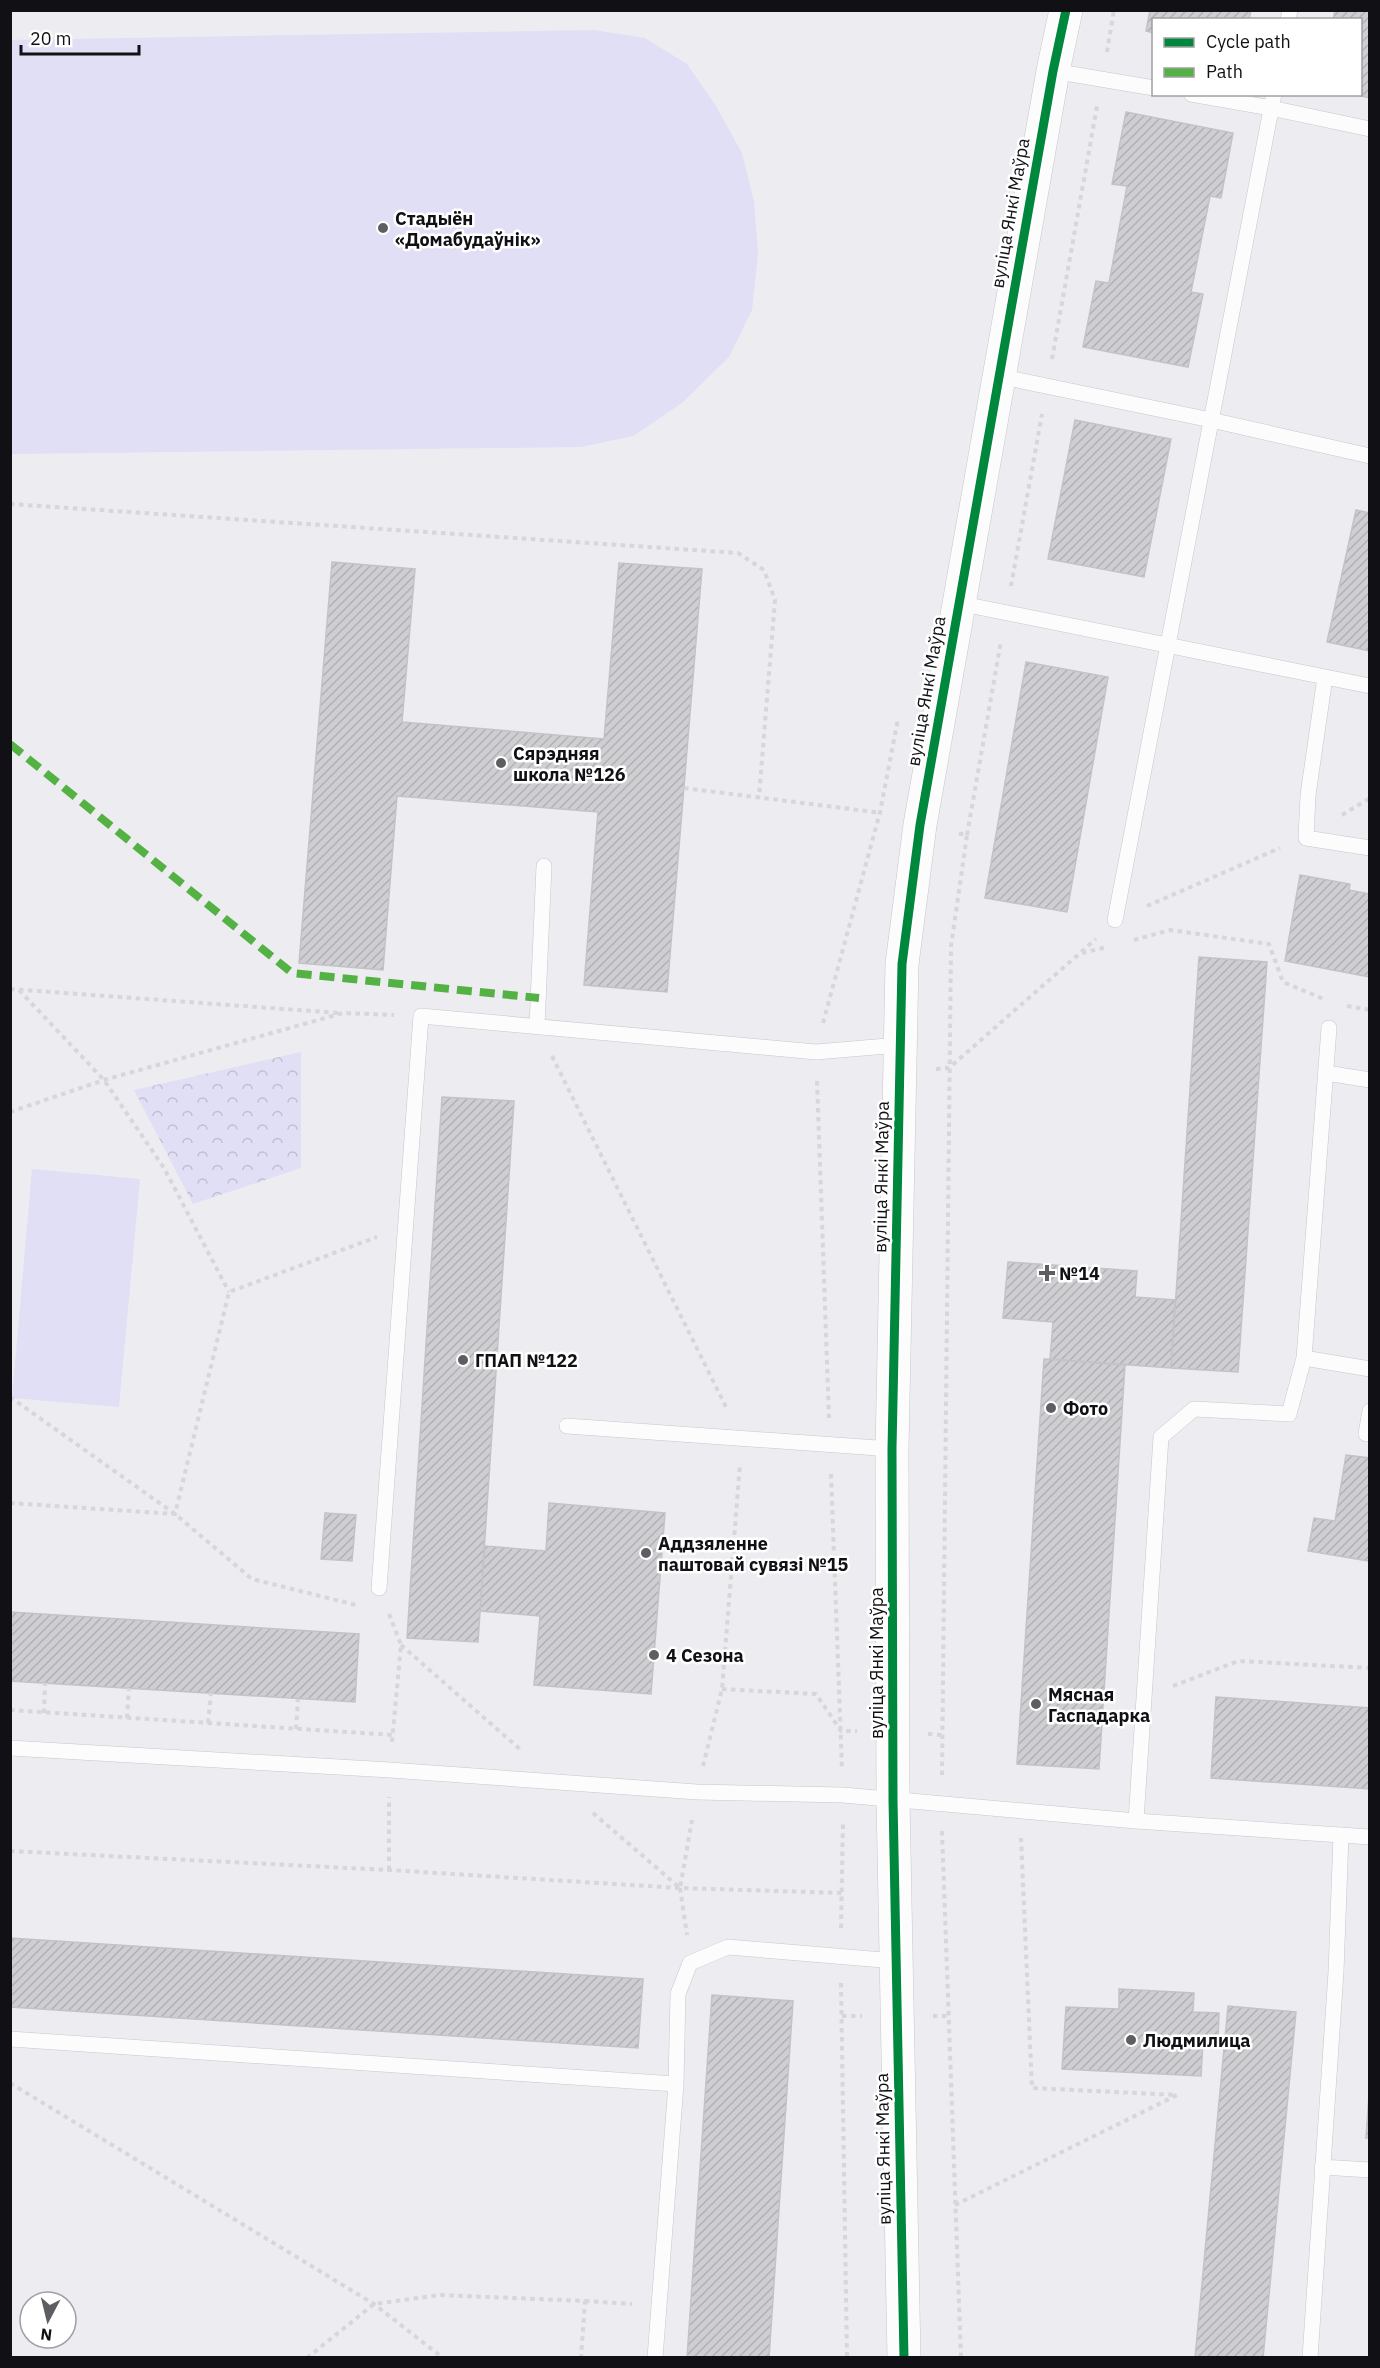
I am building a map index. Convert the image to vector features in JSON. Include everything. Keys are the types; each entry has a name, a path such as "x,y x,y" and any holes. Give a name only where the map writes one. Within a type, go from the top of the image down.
{"street":[{"name":"вуліца Янкі Маўра","path":"904,2358 893,1800 892,1449 898,1045 902,964 918,837 958,603 1053,71 1066,10"}],"lane":[{"path":"1053,71 1152,88"},
{"path":"1214,96 1272,101 1370,129"},
{"path":"1115,920 1272,101"},
{"path":"998,376 1370,456"},
{"path":"958,603 1370,686"},
{"path":"1325,677 1308,795 1306,838 1370,848"},
{"path":"537,1026 544,866"},
{"path":"379,1588 420,1016 816,1052 898,1045"},
{"path":"1136,1821 1161,1437 1194,1409 1289,1414 1304,1358 1329,1028"},
{"path":"1326,1073 1370,1080"},
{"path":"1304,1358 1370,1369"},
{"path":"1366,1434 1370,1412"},
{"path":"567,1426 892,1449"},
{"path":"10,1748 390,1770 697,1792 843,1796 1136,1821 1370,1837"},
{"path":"1310,2358 1336,1972 1341,1835"},
{"path":"656,2358 676,2084 678,1994 690,1963 728,1947 896,1961"},
{"path":"10,2039 676,2084"},
{"path":"1322,2167 1370,2170"}],"path":[{"path":"967,835 1114,10"},
{"path":"10,504 738,553 764,570 775,600 759,797"},
{"path":"684,788 880,813"},
{"path":"950,1068 1081,953 1115,920 1306,838 1370,798"},
{"path":"1126,942 1170,930 1269,944 1283,982 1332,1003"},
{"path":"1081,953 1114,945"},
{"path":"951,946 941,1804 961,2358"},
{"path":"10,989 343,1013 420,1016"},
{"path":"19,990 104,1080 164,1168 229,1292 176,1514"},
{"path":"1342,1005 1370,1010"},
{"path":"10,1112 104,1080 343,1013"},
{"path":"537,1026 742,1440 722,1689 697,1792 680,1888 690,1963"},
{"path":"229,1292 406,1226"},
{"path":"10,1396 176,1514 252,1579 366,1607"},
{"path":"10,1503 176,1514"},
{"path":"388,1613 400,1645 390,1770 389,1870"},
{"path":"400,1645 680,1888"},
{"path":"1144,1696 1238,1661 1370,1668"},
{"path":"44,1713 45,1683"},
{"path":"127,1718 129,1688"},
{"path":"722,1689 816,1694 841,1731"},
{"path":"208,1724 211,1693"},
{"path":"296,1729 298,1699"},
{"path":"10,1710 393,1736"},
{"path":"955,2205 1177,2095 1032,2088 1020,1811"},
{"path":"10,1851 389,1870 680,1888 842,1893"},
{"path":"10,2083 374,2304 443,2358"},
{"path":"307,2358 374,2304 440,2295 659,2306"},
{"path":"581,2358 585,2301"}],"green space":[{"name":"Стадыён «Домабудаўнік»","path":"594,30 645,38 687,64 716,106 742,153 754,202 758,254 752,310 729,357 682,403 633,436 581,447 11,454 11,40"},
{"path":"301,1052 301,1168 193,1204 134,1090"},
{"path":"32,1169 140,1179 119,1407 12,1398"}],"building":[{"path":"1150,10 1251,10 1249,18 1152,18 1152,32 1146,31"},
{"path":"1335,10 1370,10 1370,98 1362,96 1362,18 1333,18"},
{"path":"1126,112 1233,133 1221,198 1210,196 1191,292 1203,294 1188,367 1083,347 1096,281 1109,283 1127,186 1112,184"},
{"path":"1075,420 1171,439 1144,577 1048,559"},
{"path":"1356,510 1370,513 1370,651 1327,642"},
{"name":"Сярэдняя школа №126","path":"332,562 415,569 402,722 604,739 619,563 702,569 667,992 584,985 598,812 397,796 383,970 299,963"},
{"path":"1026,662 1108,677 1067,912 985,898"},
{"path":"1300,875 1350,884 1349,890 1370,894 1370,977 1285,961"},
{"path":"1199,957 1267,962 1238,1372 1171,1368"},
{"path":"442,1097 514,1101 478,1642 407,1638"},
{"path":"1008,1262 1137,1271 1135,1297 1175,1300 1171,1368 1050,1359 1053,1322 1003,1318"},
{"path":"1044,1359 1125,1365 1099,1769 1017,1764"},
{"path":"1346,1455 1370,1458 1369,1561 1308,1551 1314,1518 1335,1521"},
{"path":"549,1503 665,1513 651,1694 534,1685 540,1616 480,1611 485,1546 546,1551"},
{"path":"325,1513 356,1515 352,1561 321,1559"},
{"path":"10,1612 359,1634 355,1702 10,1681"},
{"path":"1216,1697 1370,1708 1370,1789 1211,1778"},
{"path":"10,1938 643,1979 638,2048 10,2007"},
{"path":"1119,1989 1194,1993 1193,2012 1219,2013 1218,2041 1203,2040 1201,2076 1062,2069 1066,2007 1119,2009"},
{"path":"712,1995 793,2001 769,2358 687,2358"},
{"path":"1228,2006 1296,2012 1263,2358 1195,2358"},
{"path":"1370,2080 1370,2138 1366,2138"}],"marked path":[{"path":"10,744 292,973 539,998"}],"cycle path":[{"path":"904,2358 893,1800 892,1449 902,964 920,825 1053,71 1066,10"}],"place":[{"name":"Стадыён «Домабудаўнік»","path":"383,228"},
{"name":"Сярэдняя школа №126","path":"501,763"},
{"name":"№14","path":"1047,1273"},
{"name":"ГПАП №122","path":"463,1360"},
{"name":"Фото","path":"1051,1408"},
{"name":"Аддзяленне паштовай сувязі №15","path":"646,1553"},
{"name":"4 Сезона","path":"654,1655"},
{"name":"Мясная Гаспадарка","path":"1036,1704"},
{"name":"Людмилица","path":"1131,2040"}]}
